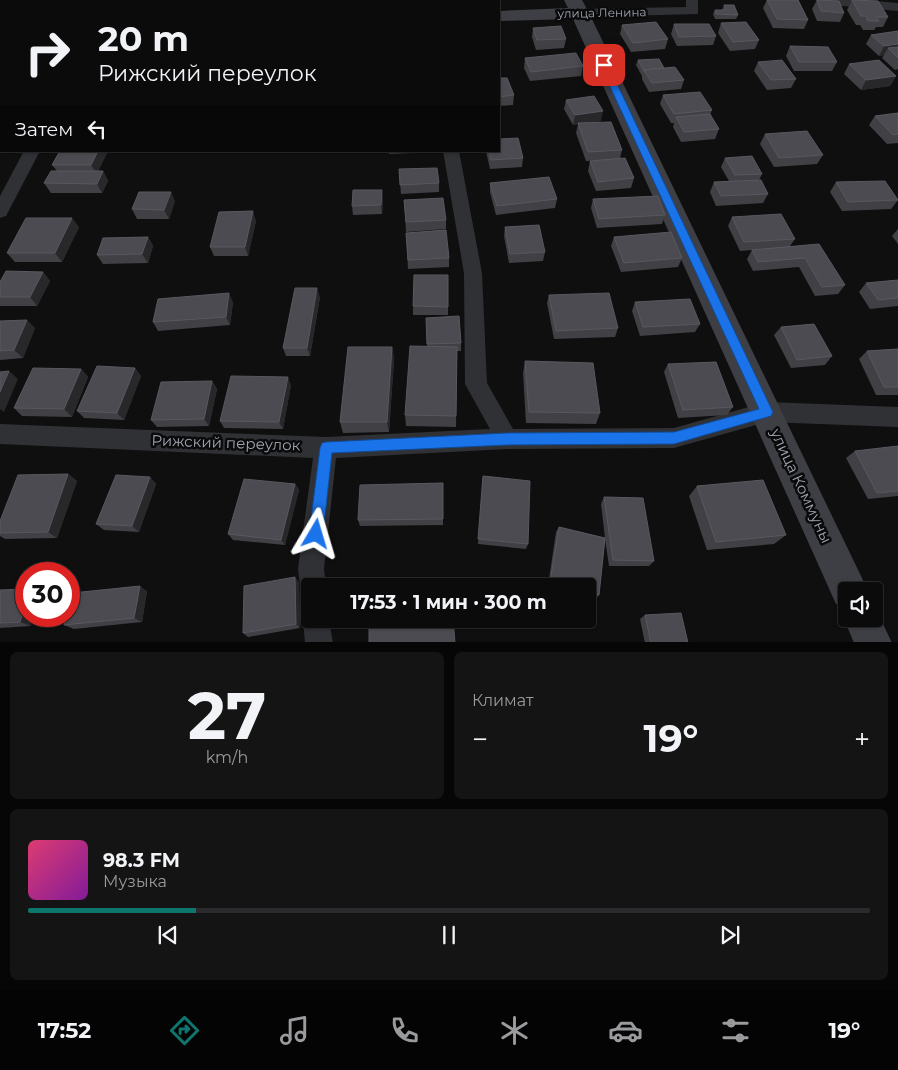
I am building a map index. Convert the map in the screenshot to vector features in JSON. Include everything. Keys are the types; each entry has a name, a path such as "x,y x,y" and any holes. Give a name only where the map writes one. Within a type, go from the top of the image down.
{"street":[{"name":"улица Ленина","path":"500,16 576,6 693,11 692,0"},
{"path":"821,0 878,2 898,6"},
{"path":"878,2 898,13"},
{"name":"улица Коммуны","path":"576,6 845,582"},
{"path":"0,212 31,152"},
{"path":"451,152 473,273 476,384 507,439"},
{"name":"Рижский переулок","path":"0,434 326,448 507,439 674,438 767,412 898,417"},
{"path":"313,578 326,448"},
{"path":"866,627 873,642"},
{"path":"317,628 319,642"}],"building":[{"path":"767,0 798,0 808,20 777,19"},
{"path":"817,0 839,1 844,13 821,11"},
{"path":"852,0 878,1 888,17 876,17 879,21 868,21 866,16 861,16"},
{"path":"724,5 734,5 738,15 716,14 715,10 726,10"},
{"path":"656,22 668,39 633,43 622,25"},
{"path":"746,22 759,40 733,42 721,23"},
{"path":"674,24 709,24 716,36 679,37"},
{"path":"561,26 566,39 537,40 533,28"},
{"path":"898,31 898,44 884,46 871,35"},
{"path":"790,46 828,47 837,62 799,62"},
{"path":"898,47 898,58 888,48"},
{"path":"576,53 583,66 531,72 525,58"},
{"path":"659,59 664,68 644,71 638,60"},
{"path":"782,60 796,79 771,80 758,62"},
{"path":"879,60 896,76 866,80 849,64"},
{"path":"675,67 684,80 652,83 644,70"},
{"path":"500,78 507,78 514,95 500,97"},
{"path":"700,92 712,110 674,114 663,95"},
{"path":"594,96 603,111 575,115 566,100"},
{"path":"898,113 898,134 893,135 875,116"},
{"path":"710,114 719,129 684,132 676,117"},
{"path":"611,122 622,150 588,152 578,123"},
{"path":"807,131 823,155 779,158 765,134"},
{"path":"518,138 523,158 491,160 489,152 500,152 500,139"},
{"path":"59,152 98,152 91,165 52,165"},
{"path":"752,156 762,174 735,175 725,158"},
{"path":"625,158 634,178 598,182 590,161"},
{"path":"437,168 439,183 400,185 399,169"},
{"path":"51,171 103,171 97,184 44,183"},
{"path":"549,177 557,199 497,206 490,183"},
{"path":"761,180 768,194 721,196 714,182"},
{"path":"885,181 898,200 848,202 836,182"},
{"path":"353,190 382,190 381,205 352,206"},
{"path":"139,192 171,192 164,210 132,209"},
{"path":"658,196 665,215 599,219 593,199"},
{"path":"443,198 446,220 406,222 404,200"},
{"path":"253,211 245,247 210,247 219,212"},
{"path":"781,214 795,239 744,242 732,217"},
{"path":"26,218 72,218 55,253 7,253"},
{"path":"539,225 545,252 510,254 505,227"},
{"path":"446,230 449,258 408,260 406,233"},
{"path":"671,232 682,258 624,263 614,237"},
{"path":"148,237 142,254 97,255 103,238"},
{"path":"819,244 845,285 822,287 805,258 758,262 752,250"},
{"path":"6,271 43,272 30,297 0,297 0,282"},
{"path":"414,275 448,275 448,307 413,306"},
{"path":"898,280 898,298 878,300 866,283"},
{"path":"295,288 317,288 307,348 283,348"},
{"path":"229,293 226,317 153,322 158,299"},
{"path":"609,293 618,328 556,331 549,295"},
{"path":"690,299 700,324 643,327 635,302"},
{"path":"459,316 461,343 427,344 426,318"},
{"path":"27,320 14,350 0,351 0,321"},
{"path":"814,324 832,356 797,360 781,327"},
{"path":"410,346 457,347 456,416 405,415"},
{"path":"348,347 392,347 387,422 340,422"},
{"path":"898,349 898,387 884,387 867,351"},
{"path":"525,361 593,363 600,413 529,412"},
{"path":"716,362 733,407 683,410 668,364"},
{"path":"97,366 135,368 117,413 77,411"},
{"path":"33,368 81,369 64,409 14,408"},
{"path":"9,371 0,392 0,372"},
{"path":"231,376 288,377 279,422 220,421"},
{"path":"212,381 204,419 151,420 161,382"},
{"path":"898,446 898,491 877,493 855,451"},
{"path":"68,474 48,532 0,533 0,521 18,475"},
{"path":"116,475 150,477 132,526 96,524"},
{"path":"483,476 530,481 528,544 478,539"},
{"path":"244,479 295,484 281,540 228,534"},
{"path":"763,480 786,535 716,542 697,486"},
{"path":"443,483 443,519 358,520 360,485"},
{"path":"604,497 643,498 654,561 613,560"},
{"path":"559,527 605,538 599,595 596,594 596,578 551,578"},
{"path":"295,577 296,624 243,633 244,586"},
{"path":"140,586 134,618 80,623 80,592"},
{"path":"15,589 15,622 0,623 0,590"},
{"path":"681,613 688,642 651,642 645,615"},
{"path":"369,628 454,628 455,642 369,642"}],"route":[{"path":"316,534 326,448 507,439 674,438 767,412 604,65"}]}
